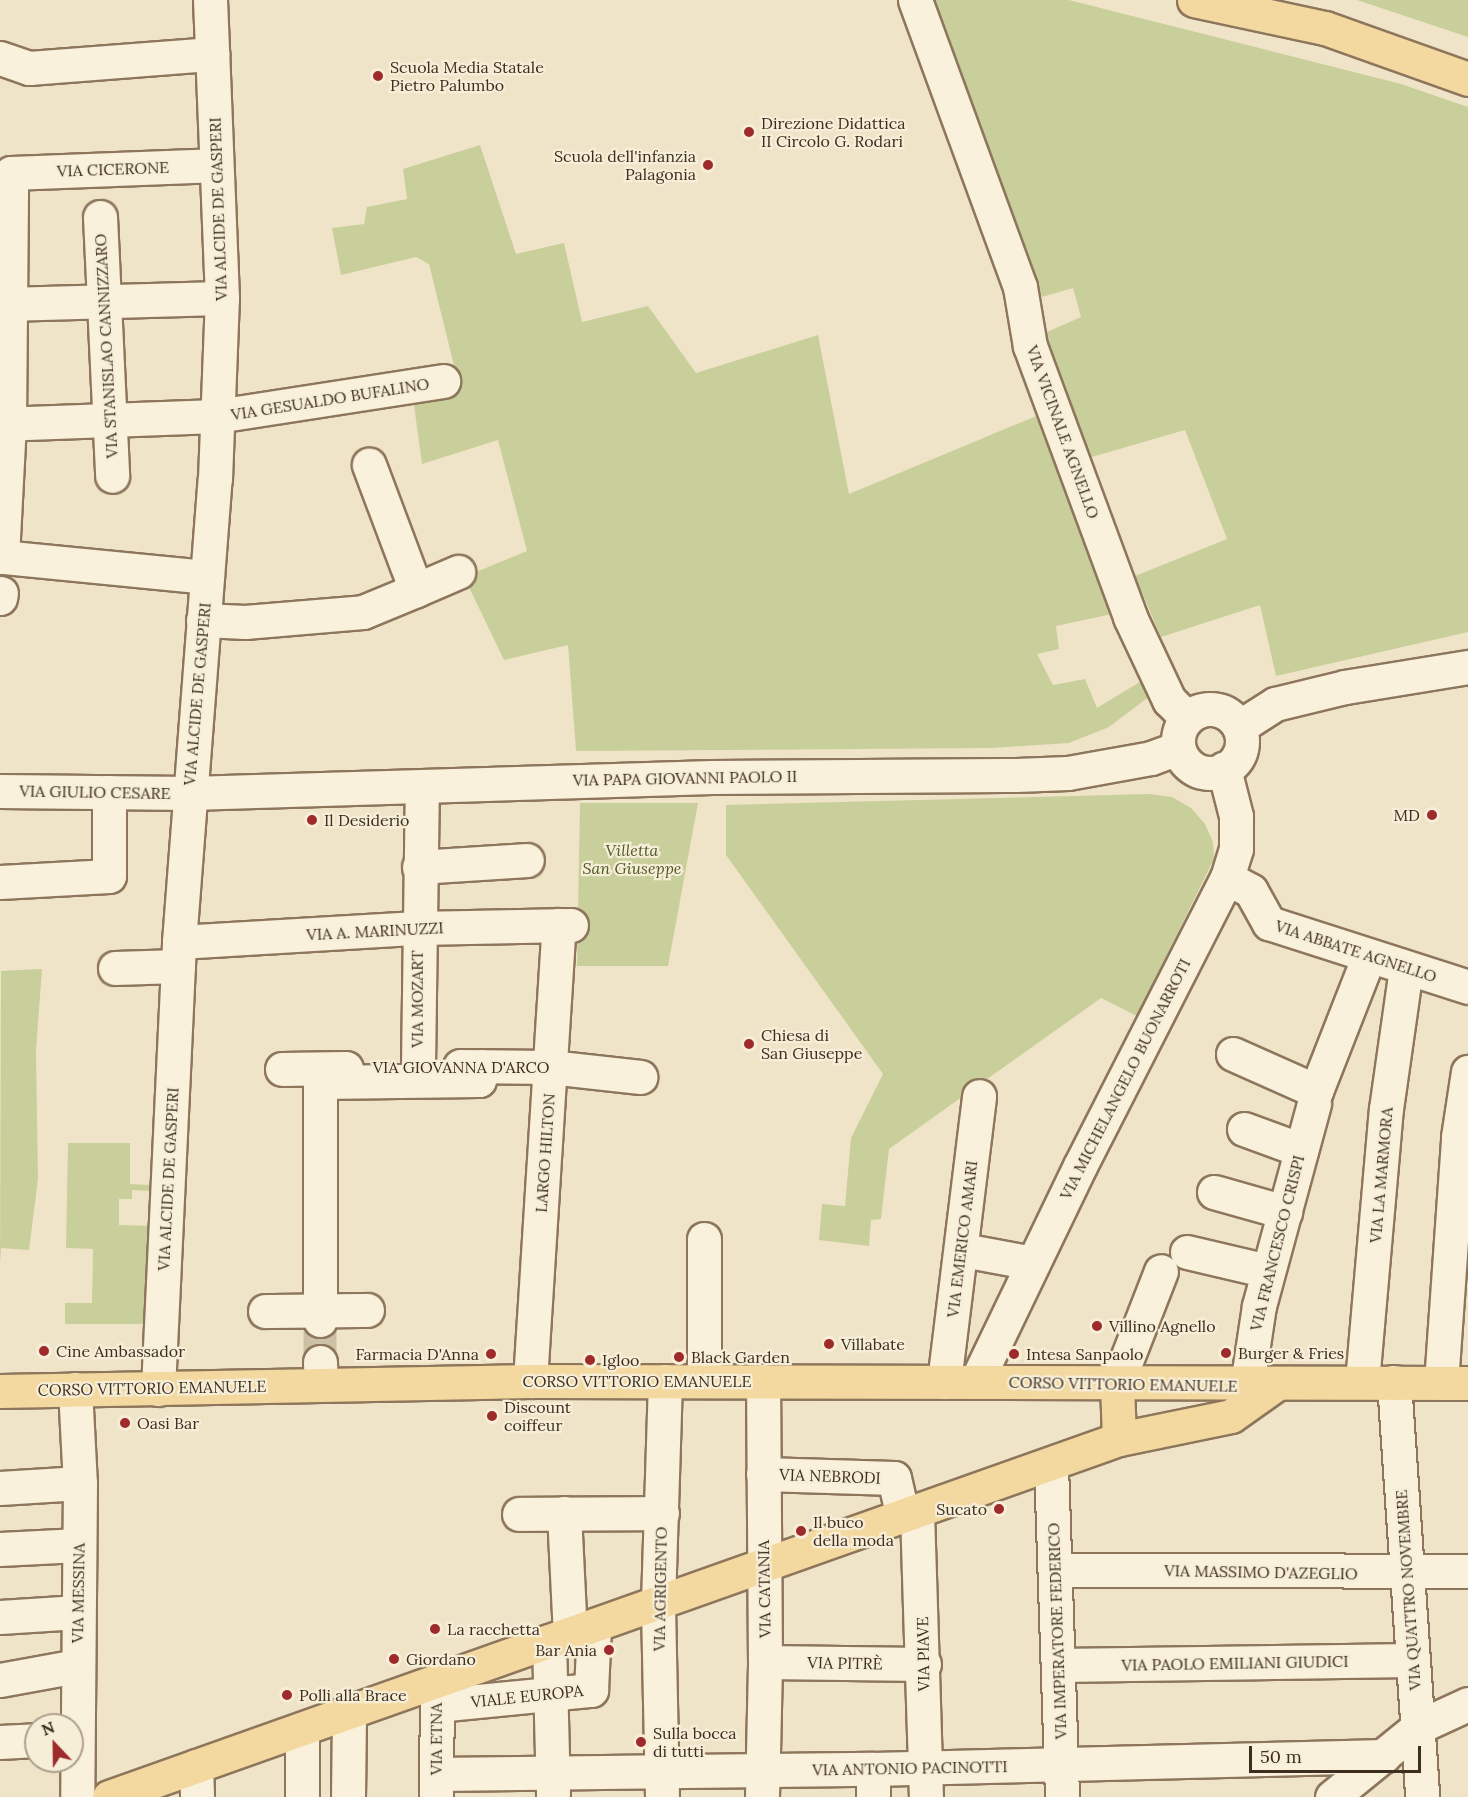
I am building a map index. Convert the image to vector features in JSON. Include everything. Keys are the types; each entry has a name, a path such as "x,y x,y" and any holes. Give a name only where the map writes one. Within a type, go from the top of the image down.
{"main road":[{"path":"1194,0 1325,28 1468,79"},
{"name":"CORSO VITTORIO EMANUELE","path":"0,1391 159,1389 321,1374 530,1382 763,1381 1261,1385 1362,1382 1454,1383"},
{"path":"1117,1384 1119,1439"},
{"path":"109,1797 196,1782 302,1729 349,1713 437,1693 571,1634 1119,1439 1231,1416 1261,1385"}],"street":[{"name":"VIA ALCIDE DE GASPERI","path":"159,1389 178,954 207,577 222,298 210,0"},
{"name":"VIA VICINALE AGNELLO","path":"915,0 1020,287 1030,346 1130,617 1182,733"},
{"path":"0,58 29,68 212,54"},
{"name":"VIA CICERONE","path":"9,304 11,173 216,165"},
{"name":"VIA STANISLAO CANNIZZARO","path":"100,217 112,476"},
{"path":"207,577 2,557 9,304 222,298"},
{"name":"VIA GESUALDO BUFALINO","path":"4,424 217,416 443,381"},
{"path":"369,465 416,590"},
{"path":"203,620 245,622 363,612 458,572"},
{"path":"1239,727 1275,704 1345,687 1468,667"},
{"path":"1215,709 1233,719 1239,727 1239,753 1224,769 1197,770 1182,758 1182,733 1195,712 1215,709"},
{"name":"VIA PAPA GIOVANNI PAOLO II","path":"190,793 422,788 723,777 1068,772 1150,758 1182,733"},
{"name":"VIA MICHELANGELO BUONARROTI","path":"976,1382 1033,1263 1227,878 1236,849 1236,816 1224,769"},
{"name":"VIA MOZART","path":"418,1066 417,928 422,788"},
{"name":"VIA GIULIO CESARE","path":"0,791 190,793"},
{"path":"0,882 109,876 109,792"},
{"path":"419,867 527,860"},
{"name":"VIA ABBATE AGNELLO","path":"1227,878 1251,891 1269,923 1468,987"},
{"name":"VIA A. MARINUZZI","path":"115,968 178,954 417,928 565,925"},
{"name":"LARGO HILTON","path":"530,1382 550,1067 565,925"},
{"path":"1233,1054 1317,1091 1369,956"},
{"name":"VIA LA MARMORA","path":"1362,1382 1386,1109 1406,968"},
{"name":"VIA GIOVANNA D'ARCO","path":"282,1069 418,1066 550,1067 640,1077"},
{"path":"320,1315 320,1082 479,1080 481,1066"},
{"path":"1454,1383 1458,1137 1468,1072"},
{"name":"VIA EMERICO AMARI","path":"944,1382 963,1250 979,1096"},
{"name":"VIA FRANCESCO CRISPI","path":"1261,1385 1259,1306 1314,1103"},
{"path":"1244,1129 1301,1150"},
{"path":"1214,1192 1285,1212"},
{"path":"704,1239 704,1381"},
{"path":"963,1250 1033,1263"},
{"path":"1188,1252 1268,1271"},
{"path":"1117,1384 1161,1271"},
{"path":"266,1311 320,1315 367,1310"},
{"name":"VIA AGRIGENTO","path":"662,1784 658,1603 666,1381"},
{"name":"VIA CATANIA","path":"762,1783 765,1662 763,1381"},
{"name":"VIA QUATTRO NOVEMBRE","path":"1394,1382 1422,1797"},
{"name":"VIA MESSINA","path":"75,1389 80,1483 75,1713"},
{"name":"VIA IMPERATORE FEDERICO","path":"1051,1464 1062,1797"},
{"name":"VIA NEBRODI","path":"763,1474 894,1478 910,1514"},
{"path":"0,1488 80,1483"},
{"path":"553,1786 551,1694 571,1634 564,1513"},
{"path":"519,1514 662,1513"},
{"name":"VIA PIAVE","path":"910,1514 924,1664 925,1782"},
{"path":"0,1549 79,1545"},
{"name":"VIA MASSIMO D'AZEGLIO","path":"1055,1570 1406,1574 1468,1571"},
{"path":"0,1617 78,1612"},
{"name":"VIALE EUROPA","path":"437,1693 551,1694 591,1690 571,1634"},
{"name":"VIA PAOLO EMILIANI GIUDICI","path":"1058,1665 1412,1660"},
{"name":"VIA PITRÈ","path":"765,1662 924,1664"},
{"path":"0,1680 77,1666"},
{"name":"VIA ETNA","path":"436,1786 437,1693"},
{"path":"1332,1797 1371,1775 1418,1727 1468,1704"},
{"path":"348,1797 349,1713"},
{"path":"302,1729 302,1797"},
{"path":"0,1742 24,1741"},
{"name":"VIA ANTONIO PACINOTTI","path":"436,1786 925,1782 1061,1765 1371,1775"},
{"name":"VIA MESSINA","path":"75,1773 76,1797"}],"green space":[{"path":"934,0 1069,0 1401,84 1468,107 1468,632 1276,676 1260,605 1161,637 1135,576 1227,539 1185,430 1085,459 1038,336 1081,317 1073,288 1042,297 981,145"},
{"path":"1357,0 1468,0 1468,37"},
{"path":"480,145 516,254 564,243 582,322 648,306 696,373 818,335 849,494 1041,414 1112,614 1056,626 1059,649 1037,654 1053,685 1085,679 1097,708 1143,680 1150,696 1109,727 1069,743 992,748 576,751 568,645 504,660 464,577 527,551 498,440 422,464 413,398 458,382 429,264 416,257 341,275 332,228 364,224 367,207 407,199 403,169"},
{"path":"1149,794 1172,797 1191,808 1205,824 1213,842 1214,859 1137,1016 1101,998 889,1149 881,1219 871,1220 869,1246 819,1240 822,1204 845,1206 851,1138 883,1074 726,855 726,805"},
{"name":"Villetta San Giuseppe","path":"580,803 698,803 668,966 577,966"},
{"path":"42,969 36,1051 38,1179 29,1250 1,1248 0,1264 1,971"},
{"path":"68,1143 130,1143 130,1184 150,1185 150,1191 132,1190 132,1199 119,1199 119,1225 150,1226 148,1324 65,1324 65,1303 92,1303 93,1249 66,1248"}],"tunnel":[{"path":"320,1320 320,1362"}],"place":[{"name":"Scuola Media Statale Pietro Palumbo","path":"378,76"},
{"name":"Direzione Didattica II Circolo G. Rodari","path":"749,132"},
{"name":"Scuola dell'infanzia Palagonia","path":"708,165"},
{"name":"MD","path":"1432,815"},
{"name":"Il Desiderio","path":"312,820"},
{"name":"Chiesa di San Giuseppe","path":"749,1044"},
{"name":"Villino Agnello","path":"1097,1326"},
{"name":"Villabate","path":"829,1344"},
{"name":"Cine Ambassador","path":"44,1351"},
{"name":"Burger & Fries","path":"1226,1353"},
{"name":"Farmacia D'Anna","path":"491,1354"},
{"name":"Intesa Sanpaolo","path":"1014,1354"},
{"name":"Black Garden","path":"679,1357"},
{"name":"Igloo","path":"590,1360"},
{"name":"Discount coiffeur","path":"492,1416"},
{"name":"Oasi Bar","path":"125,1423"},
{"name":"Sucato","path":"999,1509"},
{"name":"Il buco della moda","path":"801,1531"},
{"name":"La racchetta","path":"435,1629"},
{"name":"Bar Ania","path":"609,1650"},
{"name":"Giordano","path":"394,1659"},
{"name":"Polli alla Brace","path":"287,1695"},
{"name":"Sulla bocca di tutti","path":"641,1742"}]}
